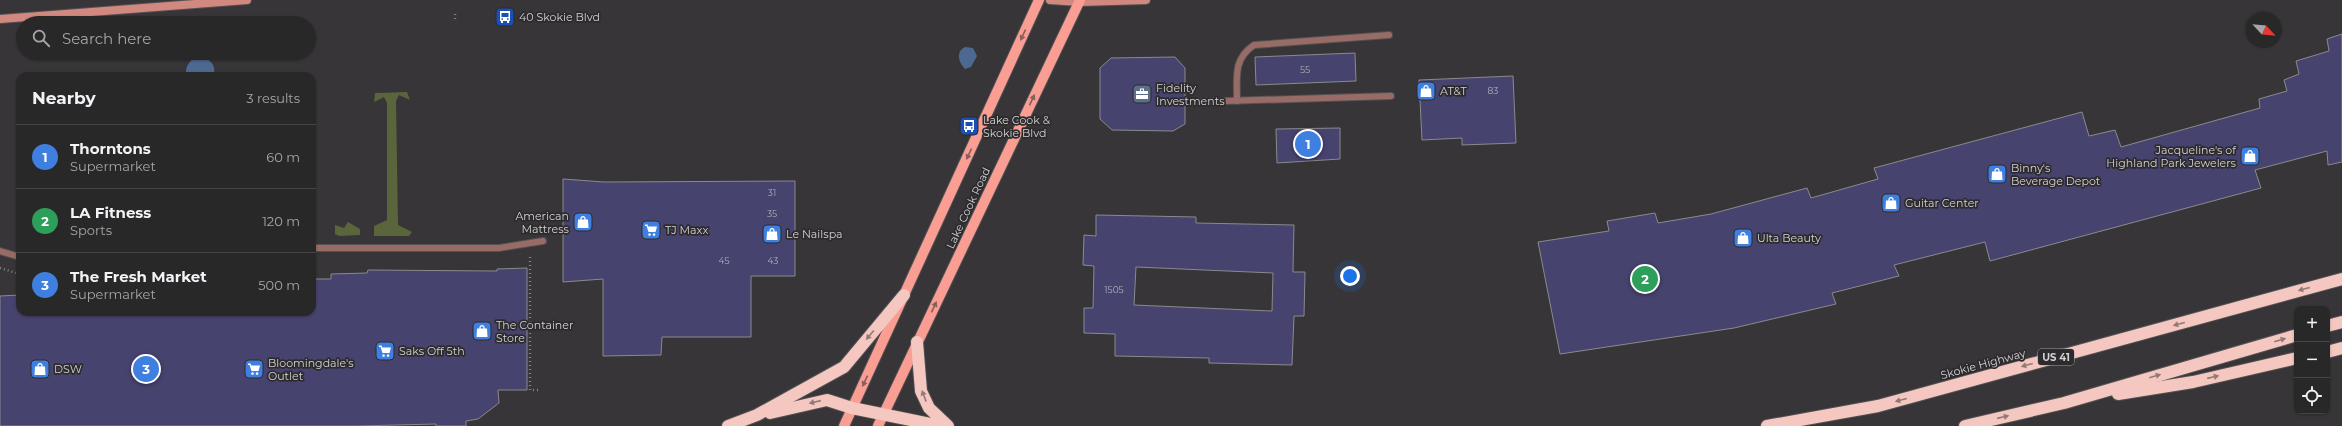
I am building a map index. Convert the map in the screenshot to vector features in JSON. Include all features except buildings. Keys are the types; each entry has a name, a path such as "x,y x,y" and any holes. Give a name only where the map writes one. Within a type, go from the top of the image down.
{"highway":[{"name":"Skokie Highway","path":"1767,426 1878,406 2342,279"},
{"path":"728,426 757,415 844,366 904,295"},
{"path":"2330,325 2342,322"},
{"path":"1965,426 2064,403 2294,336"},
{"path":"917,342 921,391 929,408 948,426"},
{"path":"2330,351 2342,348"},
{"path":"2064,403 2193,382 2294,359"},
{"path":"757,415 827,400 852,408 940,426"}],"main road":[{"path":"49,16 247,0"},
{"name":"Lake Cook Road","path":"844,426 1039,0"},
{"path":"1050,0 1146,0"},
{"name":"Lake Cook Road","path":"878,426 1079,1"},
{"path":"0,20 16,19"}],"lane":[{"path":"1237,101 1237,68 1244,52 1254,45 1389,35"},
{"path":"1193,102 1391,96"},
{"path":"316,248 499,248 543,242"},
{"path":"0,251 16,256"}],"path":[{"path":"455,14 455,22"},
{"path":"530,257 530,390 540,390"},
{"path":"0,268 16,273"}],"green space":[{"path":"407,92 410,100 399,95 396,101 398,225 412,232 409,236 374,236 374,226 387,220 387,103 384,97 374,102 375,93"},
{"path":"348,222 360,229 360,235 339,236 335,234 335,225 344,228"}],"water":[{"path":"965,47 973,48 977,56 971,67 965,69 961,64 959,55"},
{"path":"192,60 209,60 213,65 214,72 186,72 188,64"}],"place":[{"name":"40 Skokie Blvd","path":"505,17"},
{"name":"AT&T","path":"1426,91"},
{"name":"Fidelity Investments","path":"1142,94"},
{"name":"Lake Cook & Skokie Blvd","path":"969,126"},
{"name":"Thorntons","path":"1308,144"},
{"name":"Jacqueline's of Highland Park Jewelers","path":"2250,156"},
{"name":"Binny's Beverage Depot","path":"1997,174"},
{"name":"Guitar Center","path":"1891,203"},
{"name":"American Mattress","path":"583,222"},
{"name":"TJ Maxx","path":"651,230"},
{"name":"Le Nailspa","path":"772,234"},
{"name":"Ulta Beauty","path":"1743,238"},
{"name":"LA Fitness","path":"1645,279"},
{"name":"The Container Store","path":"482,331"},
{"name":"Saks Off 5th","path":"385,351"},
{"name":"DSW","path":"40,369"},
{"name":"The Fresh Market","path":"146,369"},
{"name":"Bloomingdale's Outlet","path":"254,369"}]}
